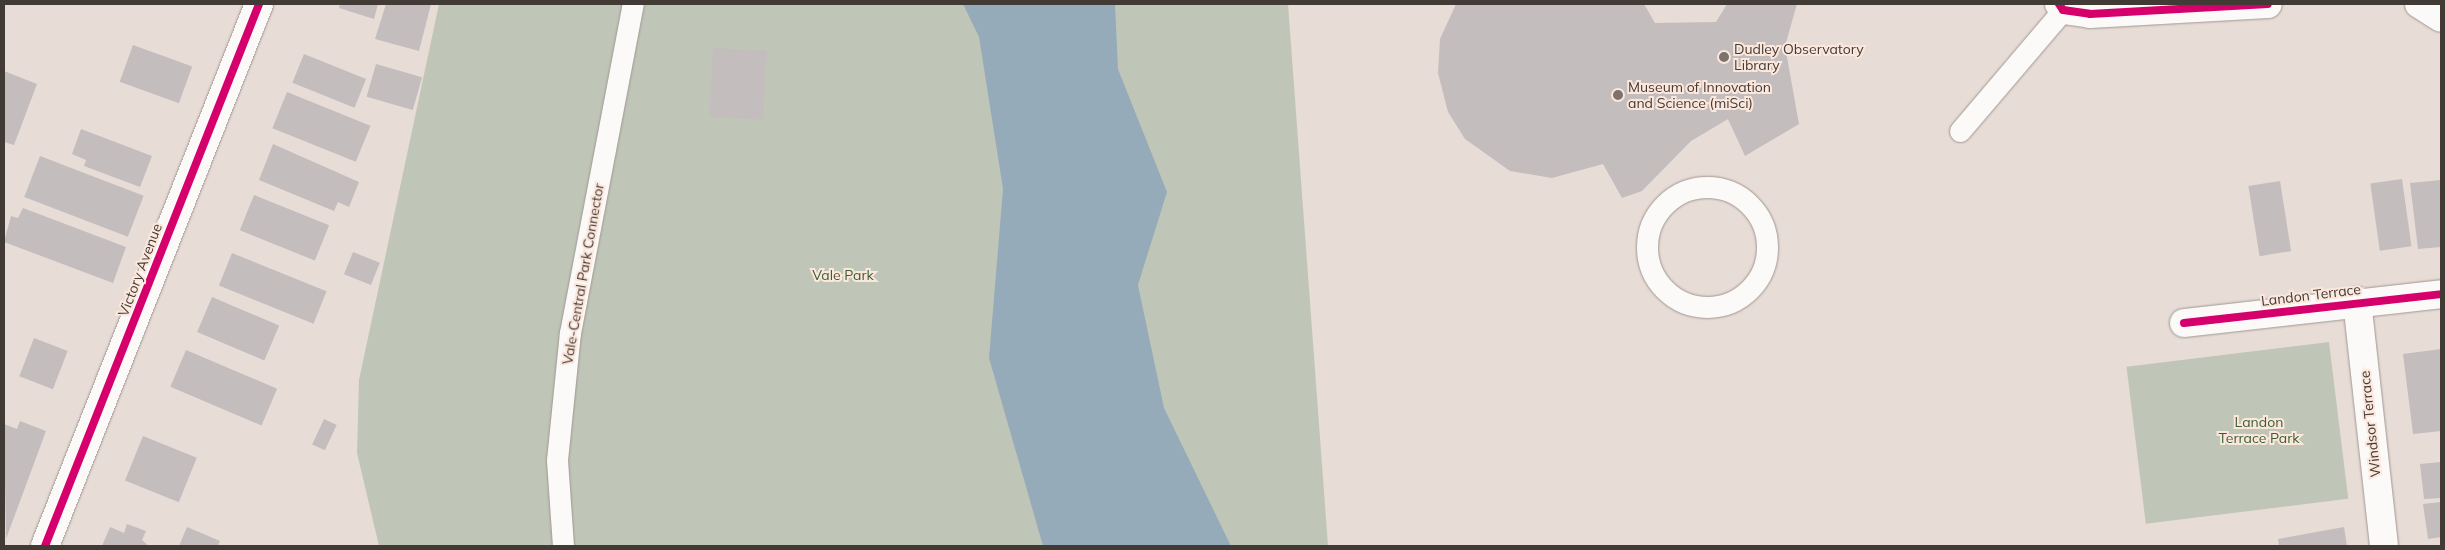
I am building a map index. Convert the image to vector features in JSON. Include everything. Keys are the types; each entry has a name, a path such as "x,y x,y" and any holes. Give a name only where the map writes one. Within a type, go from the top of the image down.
{"street":[{"name":"Victory Avenue","path":"45,546 259,4"},
{"path":"2061,7 2090,14 2262,4"},
{"path":"2419,4 2441,18"},
{"name":"Landon Terrace","path":"2184,323 2441,294"},
{"name":"Windsor Terrace","path":"2357,302 2384,546"}],"lane":[{"name":"Vale-Central Park Connector","path":"563,546 557,460 570,333 633,4"},
{"path":"1960,131 2061,7"},
{"path":"1708,186 1739,196 1758,215 1766,233 1762,272 1752,289 1717,307 1679,301 1662,288 1646,252 1656,213 1687,189 1708,186"}],"green space":[{"name":"Vale Park","path":"439,4 1288,4 1328,546 379,546 357,453 359,380"},
{"name":"Landon Terrace Park","path":"2329,342 2348,499 2146,524 2127,367"}],"water":[{"path":"963,4 1115,4 1118,69 1167,192 1138,285 1164,408 1231,546 1043,546 989,358 1003,189 979,37"}],"building":[{"path":"340,4 378,4 374,19 339,8"},
{"path":"386,4 431,4 419,51 375,39"},
{"name":"Museum of Innovation and Science (miSci)","path":"1456,4 1644,4 1655,23 1716,22 1727,4 1797,4 1785,46 1799,124 1745,156 1728,119 1691,141 1642,191 1622,198 1603,164 1552,178 1510,171 1465,139 1448,112 1438,73 1440,39"},
{"path":"133,45 192,67 179,103 120,82"},
{"path":"713,48 767,51 763,120 709,117"},
{"path":"304,54 366,79 355,108 292,83"},
{"path":"376,64 422,77 413,110 367,97"},
{"path":"4,71 37,84 14,145 4,142"},
{"path":"287,92 370,126 356,162 272,128"},
{"path":"81,129 152,156 140,187 84,166 86,160 72,154"},
{"path":"273,144 359,182 349,207 338,202 334,211 259,180"},
{"path":"40,156 144,196 128,237 24,197"},
{"path":"2402,179 2411,246 2380,251 2370,183"},
{"path":"2441,180 2441,247 2418,249 2410,183"},
{"path":"2280,181 2291,251 2260,256 2248,186"},
{"path":"254,195 329,225 315,261 240,230"},
{"path":"23,208 126,247 113,283 4,242 11,216 18,218"},
{"path":"353,252 380,263 371,285 344,274"},
{"path":"232,253 327,291 313,324 219,285"},
{"path":"212,297 279,326 264,361 197,332"},
{"path":"34,338 68,351 53,389 19,376"},
{"path":"2441,349 2441,431 2413,434 2403,354"},
{"path":"186,350 277,389 262,426 170,387"},
{"path":"324,419 337,425 325,450 312,444"},
{"path":"20,421 46,431 6,539 4,424 17,429"},
{"path":"143,436 197,458 179,502 125,481"},
{"path":"2441,462 2441,498 2424,499 2420,464"},
{"path":"2441,502 2441,537 2428,539 2423,504"},
{"path":"127,524 146,531 142,540 149,546 102,546 110,527 124,533"},
{"path":"187,527 220,541 218,546 179,546"},
{"path":"2344,527 2347,546 2279,546 2278,539"}],"cycle path":[{"path":"45,546 259,4"},
{"path":"2059,4 2063,10 2090,14 2268,4"},
{"path":"2184,323 2441,294"}],"place":[{"name":"Dudley Observatory Library","path":"1724,57"},
{"name":"Museum of Innovation and Science (miSci)","path":"1618,95"}]}
